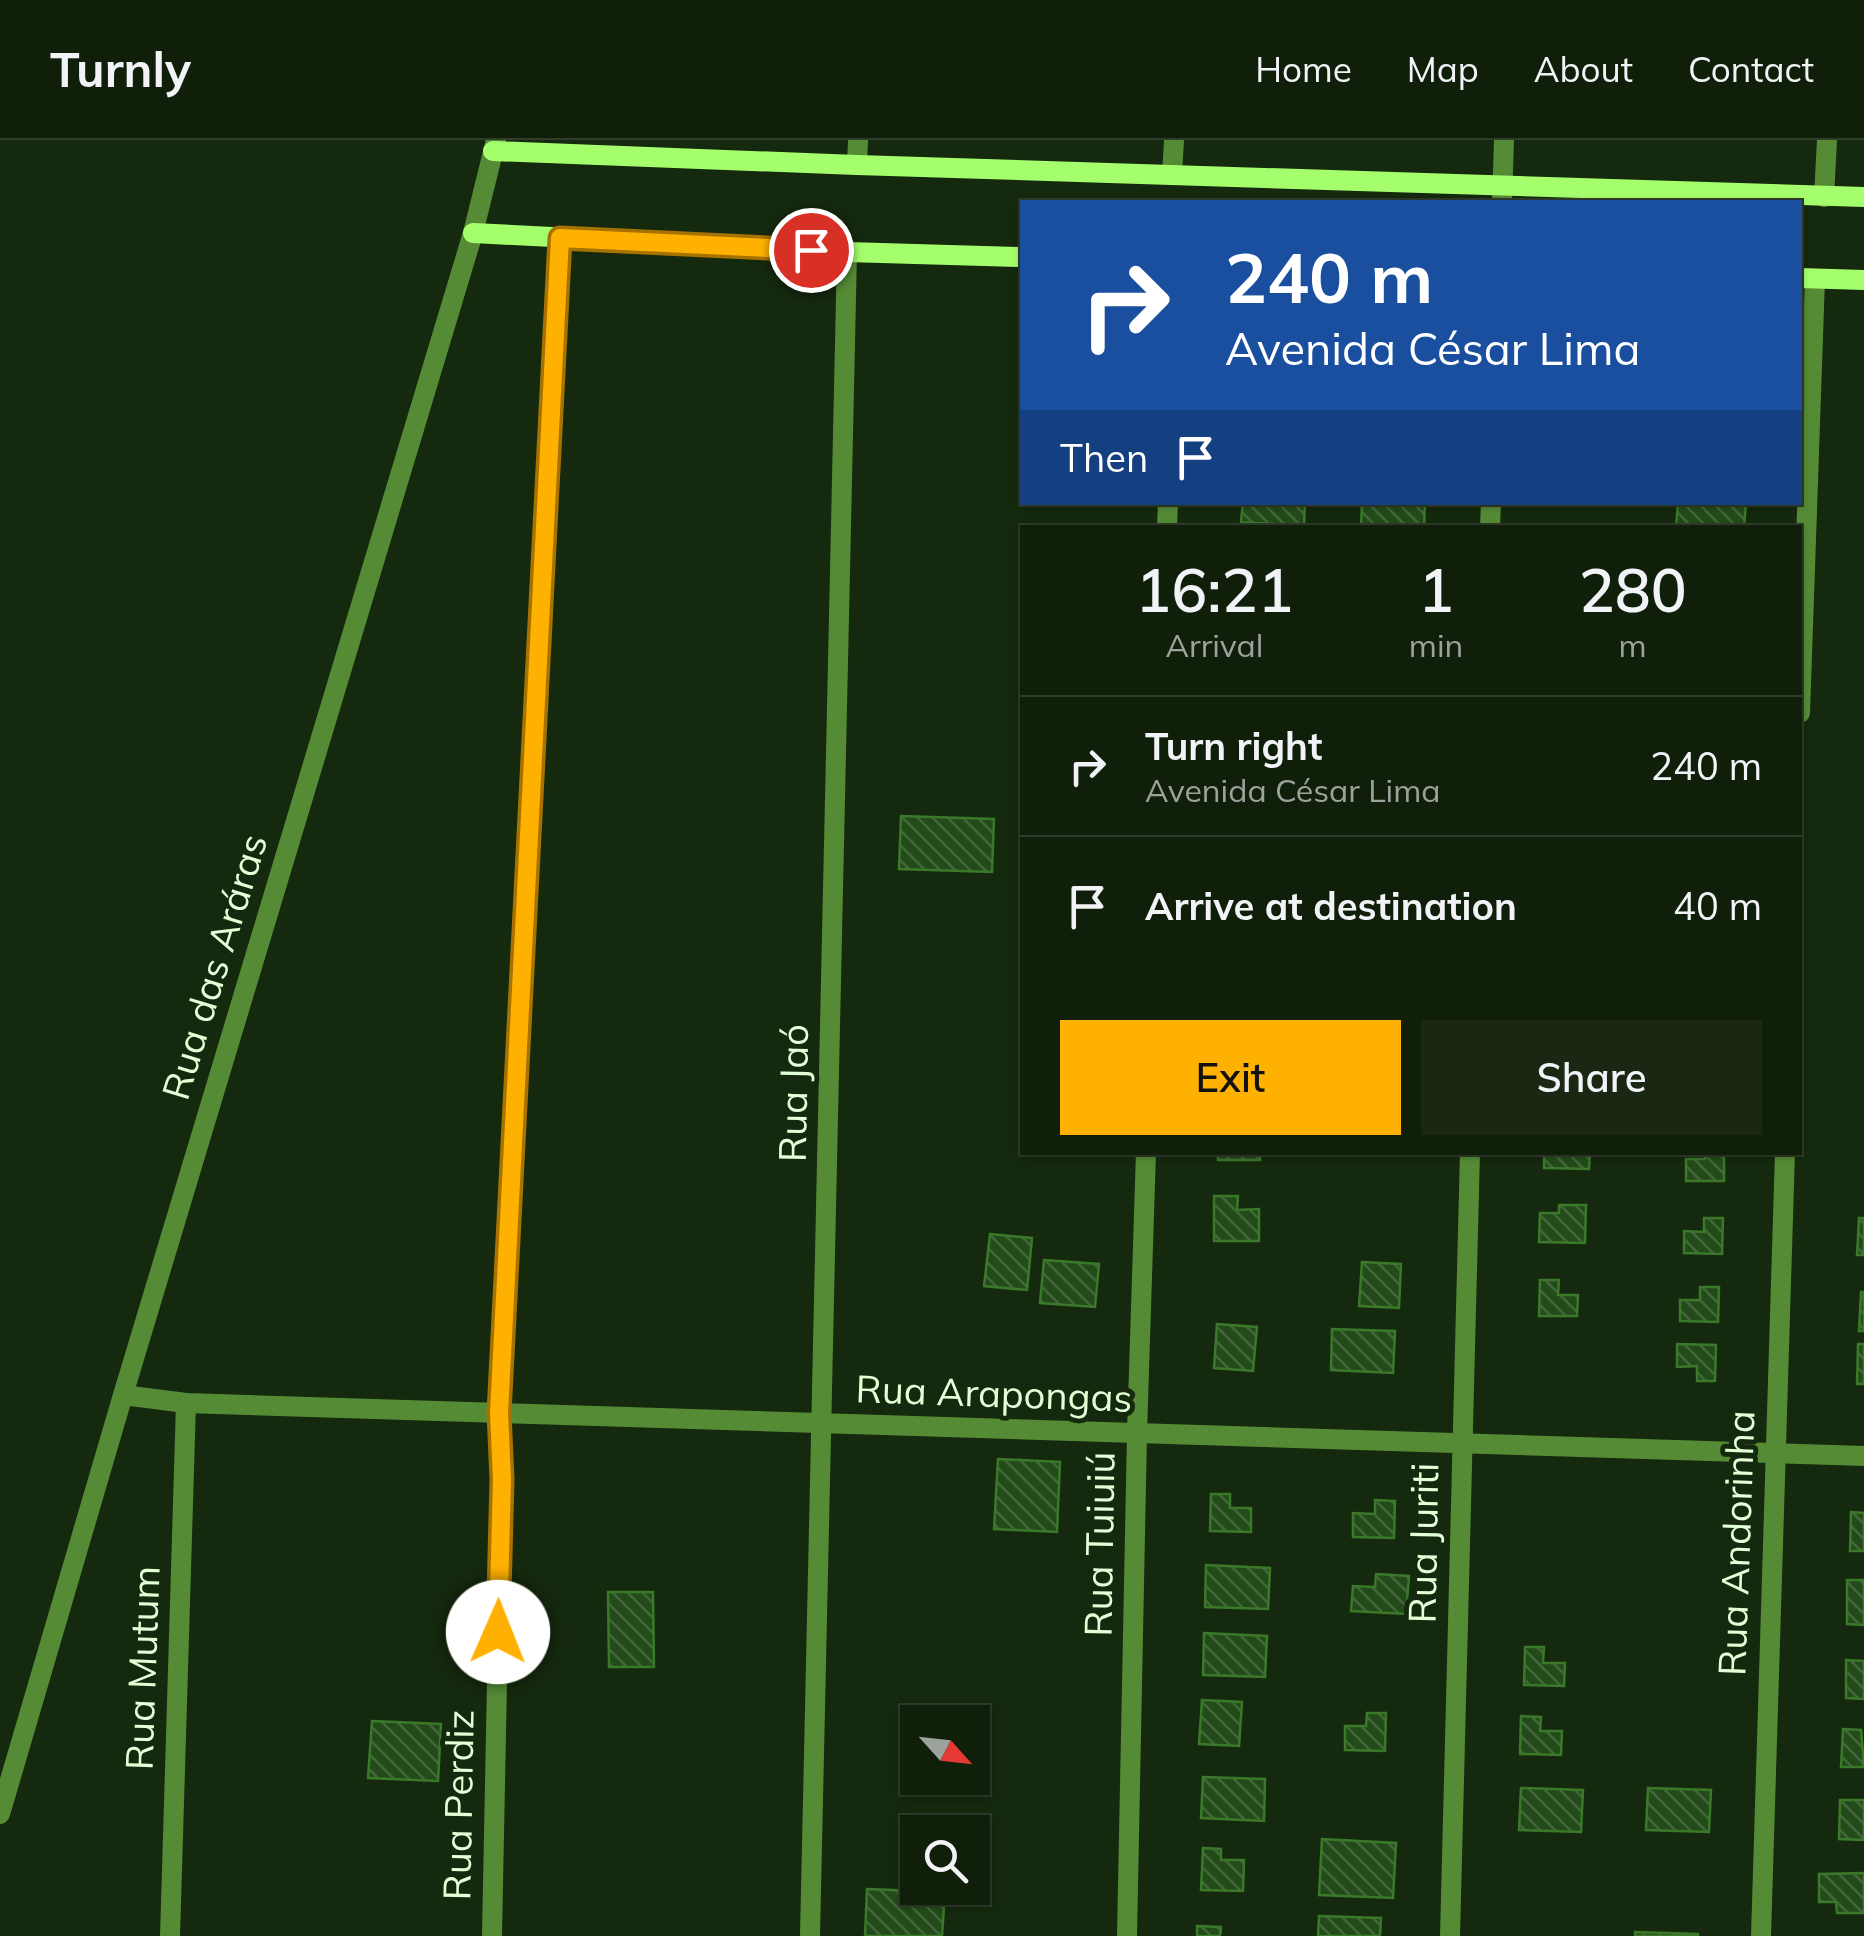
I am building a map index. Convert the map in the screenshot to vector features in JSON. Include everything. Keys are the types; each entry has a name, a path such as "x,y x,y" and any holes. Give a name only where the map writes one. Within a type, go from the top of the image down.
{"street":[{"path":"857,165 858,140"},
{"path":"1172,175 1174,140"},
{"path":"1502,194 1504,140"},
{"path":"1824,196 1826,140"},
{"path":"494,145 1502,194 1864,196"},
{"name":"Rua das Aráras","path":"0,1814 473,233 494,145"},
{"path":"473,233 1020,258"},
{"name":"Rua Perdiz","path":"492,1936 502,1479 499,1413 560,238"},
{"name":"Rua Jaó","path":"810,1936 847,252"},
{"path":"1802,604 1808,279 1864,280"},
{"name":"Rua Tuiuiú","path":"1127,1936 1146,1155"},
{"name":"Rua Juriti","path":"1450,1936 1470,1155"},
{"name":"Rua Andorinha","path":"1761,1936 1785,1155"},
{"name":"Rua Arapongas","path":"123,1395 186,1403 1864,1456"},
{"name":"Rua Mutum","path":"170,1936 186,1403"}],"building":[{"path":"1243,505 1305,505 1304,525 1241,522"},
{"path":"1362,505 1425,505 1424,525 1361,525"},
{"path":"1678,505 1746,505 1744,525 1676,525"},
{"path":"901,816 994,819 992,872 899,869"},
{"path":"1218,1155 1260,1155 1260,1160 1218,1160"},
{"path":"1544,1155 1590,1155 1589,1169 1544,1168"},
{"path":"1706,1155 1724,1155 1724,1181 1686,1181 1686,1159 1705,1159"},
{"path":"1214,1196 1238,1196 1237,1210 1259,1209 1259,1241 1214,1241"},
{"path":"1559,1205 1586,1205 1585,1243 1539,1242 1540,1213 1559,1213"},
{"path":"1704,1218 1723,1218 1722,1254 1684,1253 1684,1231 1704,1232"},
{"path":"1859,1218 1864,1218 1864,1255 1857,1255"},
{"path":"990,1234 1032,1238 1027,1290 984,1286"},
{"path":"1044,1260 1099,1264 1095,1307 1040,1303"},
{"path":"1362,1262 1401,1264 1399,1308 1359,1306"},
{"path":"1540,1280 1559,1280 1558,1295 1578,1295 1577,1316 1539,1316"},
{"path":"1700,1287 1719,1287 1718,1322 1680,1321 1680,1300 1700,1300"},
{"path":"1864,1292 1864,1331 1859,1331"},
{"path":"1217,1324 1257,1327 1253,1371 1214,1368"},
{"path":"1332,1329 1395,1331 1393,1373 1331,1370"},
{"path":"1677,1344 1716,1345 1715,1381 1697,1381 1697,1366 1677,1367"},
{"path":"1858,1344 1864,1344 1864,1384 1857,1384"},
{"path":"998,1459 1060,1462 1057,1532 994,1529"},
{"path":"1211,1494 1230,1494 1230,1508 1251,1508 1251,1532 1210,1531"},
{"path":"1375,1500 1395,1501 1394,1538 1353,1537 1353,1513 1375,1514"},
{"path":"1851,1512 1864,1513 1864,1551 1850,1551"},
{"path":"1206,1565 1270,1568 1268,1609 1205,1607"},
{"path":"1376,1574 1409,1576 1406,1614 1351,1611 1353,1586 1375,1587"},
{"path":"1847,1580 1864,1580 1864,1625 1847,1624"},
{"path":"608,1592 653,1592 654,1667 609,1667"},
{"path":"1204,1633 1267,1636 1265,1677 1203,1675"},
{"path":"1525,1647 1544,1647 1543,1663 1565,1663 1564,1686 1524,1685"},
{"path":"1846,1660 1864,1661 1864,1699 1846,1698"},
{"path":"1202,1700 1242,1702 1239,1746 1199,1744"},
{"path":"1367,1713 1386,1713 1385,1751 1345,1750 1345,1726 1366,1726"},
{"path":"1521,1716 1541,1717 1540,1731 1562,1731 1561,1755 1520,1754"},
{"path":"372,1721 441,1724 438,1781 368,1778"},
{"path":"1843,1729 1861,1730 1864,1767 1841,1767"},
{"path":"1203,1777 1265,1779 1264,1821 1201,1818"},
{"path":"1521,1788 1583,1790 1581,1832 1519,1830"},
{"path":"1648,1788 1711,1790 1709,1832 1646,1830"},
{"path":"1840,1800 1864,1800 1864,1840 1839,1839"},
{"path":"1322,1839 1396,1843 1393,1898 1319,1895"},
{"path":"1203,1848 1221,1849 1221,1860 1244,1860 1243,1891 1201,1890"},
{"path":"1864,1873 1864,1913 1837,1913 1836,1902 1819,1902 1819,1874"},
{"path":"867,1889 900,1890 900,1905 944,1905 942,1936 865,1936"},
{"path":"1319,1916 1381,1918 1380,1936 1318,1936"},
{"path":"1197,1926 1221,1927 1220,1936 1197,1936"},
{"path":"1635,1932 1698,1934 1698,1936 1635,1936"}],"route":[{"path":"498,1632 502,1479 499,1413 560,238 811,250"}]}
